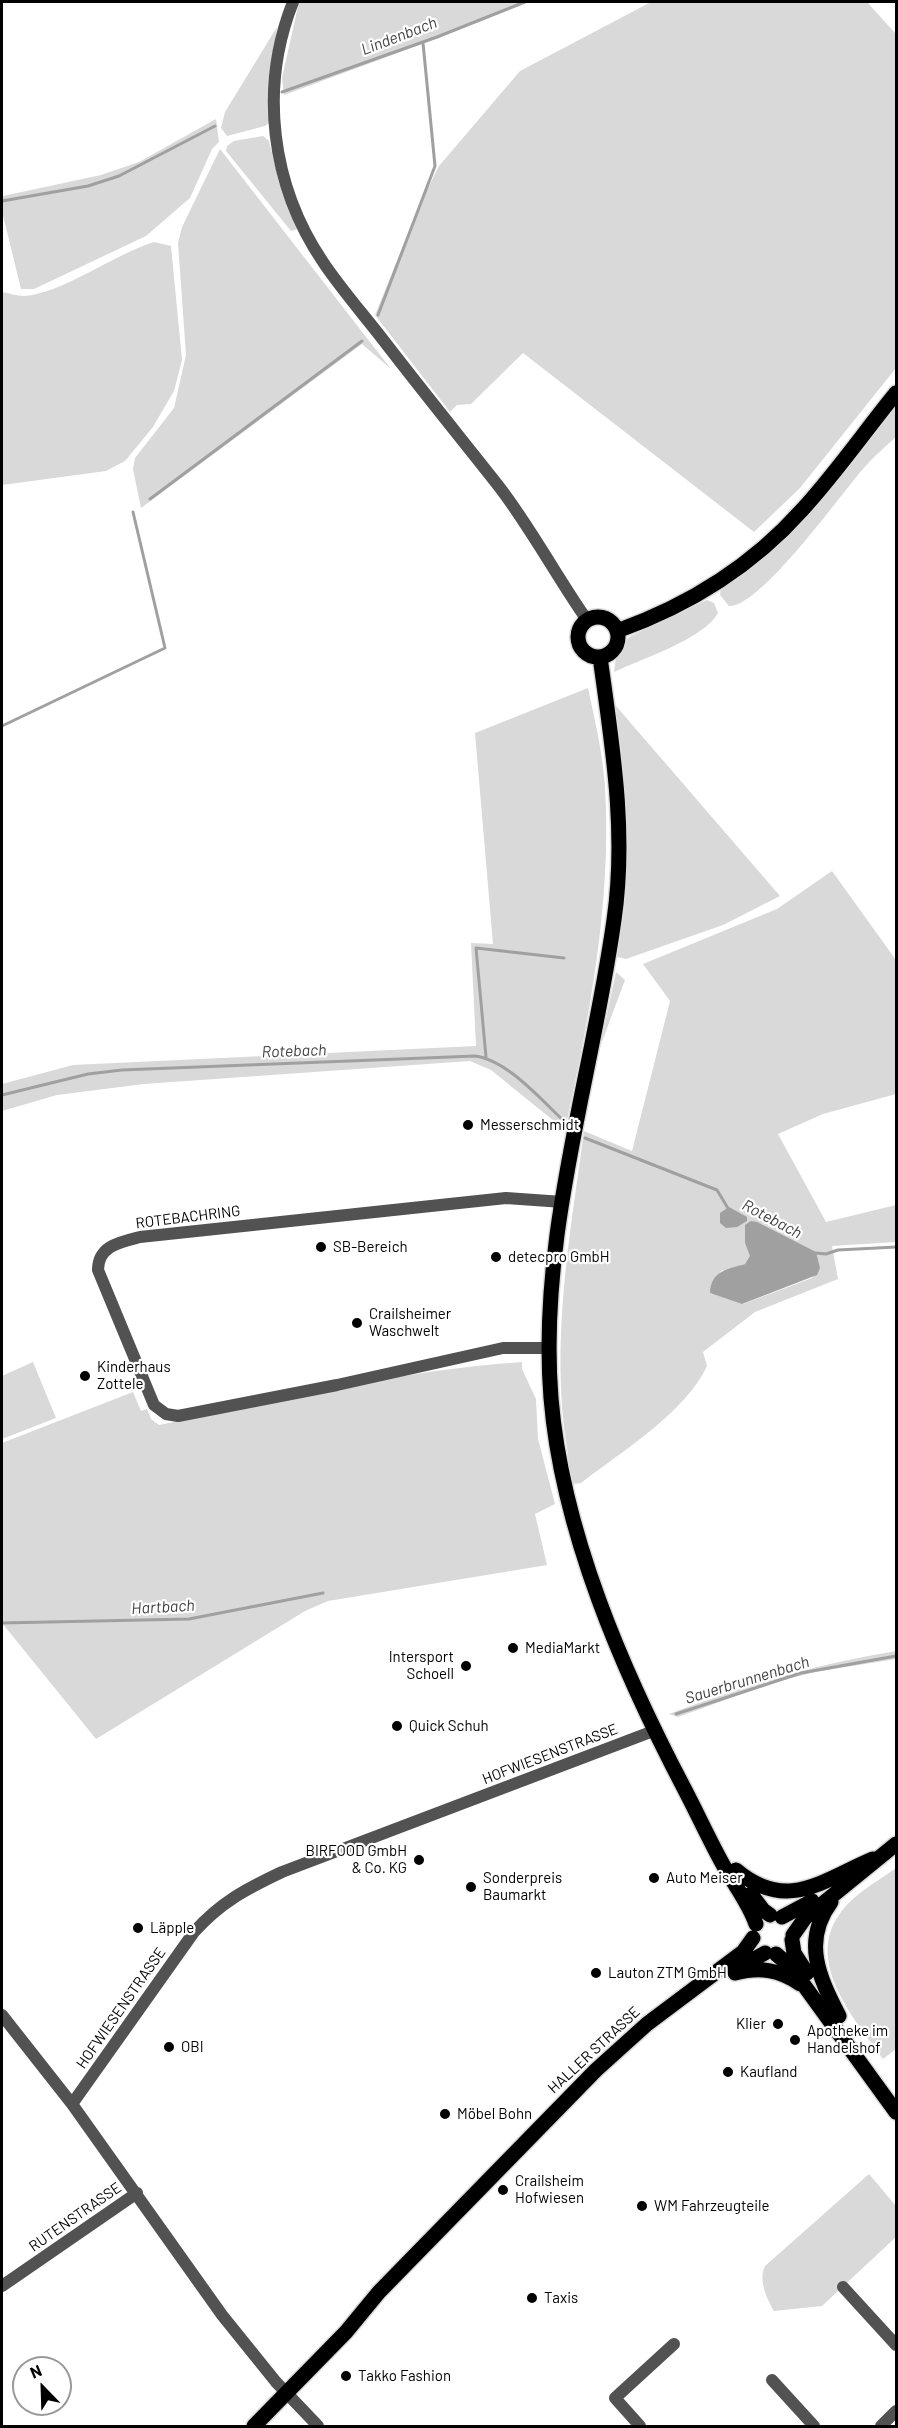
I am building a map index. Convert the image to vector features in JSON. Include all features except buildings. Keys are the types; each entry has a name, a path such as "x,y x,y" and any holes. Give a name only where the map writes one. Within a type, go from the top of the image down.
{"main road":[{"path":"617,631 662,613 710,588 773,538 802,510 897,393"},
{"path":"603,618 612,623 617,631 615,648 600,657 590,656 579,645 579,630 587,620 603,618"},
{"path":"600,657 619,811 620,858 614,919 553,1267 549,1348 555,1429 577,1534 605,1614 656,1730 755,1931 756,1945 784,1959 897,2112"},
{"path":"711,1838 736,1870 756,1902 790,1924 798,1961 897,2097"},
{"path":"755,1931 776,1916 799,1910 896,1845"},
{"path":"770,1953 786,1949 805,1918 896,1845"},
{"path":"736,1870 758,1885 782,1892 795,1892 815,1887 873,1859"},
{"path":"835,1895 818,1926 814,1955 820,1980 839,2016"},
{"name":"HALLER STRASSE","path":"254,2427 291,2400 379,2292 596,2070 647,2024 743,1952 755,1931"},
{"name":"HALLER STRASSE","path":"346,2332 386,2298 619,2061 749,1959 770,1953"},
{"name":"HALLER STRASSE","path":"729,1974 752,1969 771,1970 790,1977 809,1992"}],"street":[{"path":"293,2 284,24 275,74 273,101 274,129 281,169 295,212 322,261 499,487 587,620"},
{"name":"ROTEBACHRING","path":"549,1348 502,1348 178,1416 166,1414 154,1405 144,1386 98,1270 98,1260 104,1250 123,1241 141,1238 506,1198 563,1202"},
{"name":"HOFWIESENSTRASSE","path":"72,2104 194,1932 209,1915 236,1894 282,1872 656,1730"},
{"path":"2,2015 72,2104 222,2314 291,2400 318,2427"},
{"name":"RUTENSTRASSE","path":"2,2286 137,2193"},
{"path":"843,2287 897,2345"},
{"path":"640,2427 615,2398 674,2344"},
{"path":"772,2380 814,2427"},
{"path":"881,2427 897,2410"}],"shaded area":[{"path":"299,2 524,2 422,44 284,95 282,78"},
{"path":"651,2 867,2 896,34 896,368 800,488 754,532 523,353 471,404 457,405 450,412 375,315 420,204 439,166 520,71"},
{"path":"277,27 269,85 269,123 227,136 221,128 225,112"},
{"path":"216,119 219,142 212,149 190,198 146,236 34,289 21,289 2,211 2,189 3,196 101,175 139,162"},
{"path":"263,136 269,141 280,186 298,229 291,231 226,151 227,146 234,141"},
{"path":"220,149 391,369 362,344 141,508 133,469 135,458 174,408 186,355 178,243 182,227"},
{"path":"154,242 171,246 182,360 174,391 153,427 125,461 106,471 2,485 2,292 19,296 39,294"},
{"path":"896,406 896,437 867,465 779,570 743,602 729,606 720,595 721,587 810,509"},
{"path":"707,600 714,603 718,613 700,631 686,640 614,672 617,650 629,637"},
{"path":"588,688 604,775 605,873 597,960 565,1130 491,1070 470,1061 144,1084 57,1095 2,1111 2,1084 73,1065 476,1046 471,943 493,944 475,733"},
{"path":"616,706 780,896 723,925 626,959 617,957 624,806"},
{"path":"832,871 896,960 896,1094 823,1114 778,1134 826,1222 896,1205 896,1242 832,1246 838,1279 755,1312 703,1352 707,1366 684,1399 633,1444 581,1483 573,1484 569,1471 562,1408 561,1329 573,1210 584,1131 632,1151 670,1001 643,964 777,909","holes":["745,1225 816,1252 819,1270 812,1278 743,1304 710,1293 721,1271 745,1264 751,1256 745,1243"]},
{"path":"616,972 625,980 600,1047"},
{"path":"729,1207 747,1217 747,1221 737,1227 726,1228 720,1223 720,1213"},
{"path":"751,1221 816,1252 820,1268 817,1275 742,1304 710,1293 713,1280 717,1275 745,1264 750,1256 745,1243 745,1225"},
{"path":"33,1362 56,1418 2,1439 2,1376"},
{"path":"522,1362 522,1369 536,1399 538,1439 555,1504 535,1514 547,1565 328,1601 305,1611 96,1739 2,1623 2,1443 133,1392 141,1411 147,1409 151,1419 159,1425 385,1379"},
{"path":"896,1651 896,1659 815,1672 772,1683 678,1717 669,1714 781,1676"},
{"path":"896,1868 896,2049 883,2059 848,2009 838,1990 831,1971 828,1952 830,1933 844,1908"},
{"path":"869,2174 896,2206 896,2237 822,2306 774,2311 763,2283 765,2266"}],"waterway":[{"name":"Lindenbach","path":"282,92 437,37 525,2"},
{"path":"378,315 435,166 423,43"},
{"name":"Lindenbach","path":"2,201 88,186 119,176 215,126"},
{"path":"150,499 362,341"},
{"path":"2,726 165,648 133,512"},
{"path":"486,1057 476,948 564,958"},
{"name":"Rotebach","path":"2,1095 88,1074 122,1070 475,1056 487,1059 512,1073 567,1124"},
{"name":"Rotebach","path":"585,1138 717,1190 729,1210"},
{"name":"Rotebach","path":"815,1253 826,1254 838,1250 896,1247"},
{"name":"Hartbach","path":"2,1623 189,1619 323,1593"},
{"name":"Sauerbrunnenbach","path":"676,1714 801,1673 896,1656"}],"place":[{"name":"Messerschmidt","path":"468,1125"},
{"name":"SB-Bereich","path":"321,1247"},
{"name":"detecpro GmbH","path":"496,1257"},
{"name":"Crailsheimer Waschwelt","path":"357,1323"},
{"name":"Kinderhaus Zottele","path":"85,1376"},
{"name":"MediaMarkt","path":"513,1648"},
{"name":"Intersport Schoell","path":"466,1666"},
{"name":"Quick Schuh","path":"397,1726"},
{"name":"BIRFOOD GmbH & Co. KG","path":"419,1860"},
{"name":"Auto Meiser","path":"654,1878"},
{"name":"Sonderpreis Baumarkt","path":"471,1887"},
{"name":"Läpple","path":"138,1928"},
{"name":"Lauton ZTM GmbH","path":"596,1973"},
{"name":"Klier","path":"778,2024"},
{"name":"Apotheke im Handelshof","path":"795,2040"},
{"name":"OBI","path":"169,2047"},
{"name":"Kaufland","path":"728,2072"},
{"name":"Möbel Bohn","path":"445,2114"},
{"name":"Crailsheim Hofwiesen","path":"503,2190"},
{"name":"WM Fahrzeugteile","path":"642,2206"},
{"name":"Taxis","path":"532,2298"},
{"name":"Takko Fashion","path":"346,2376"}]}
